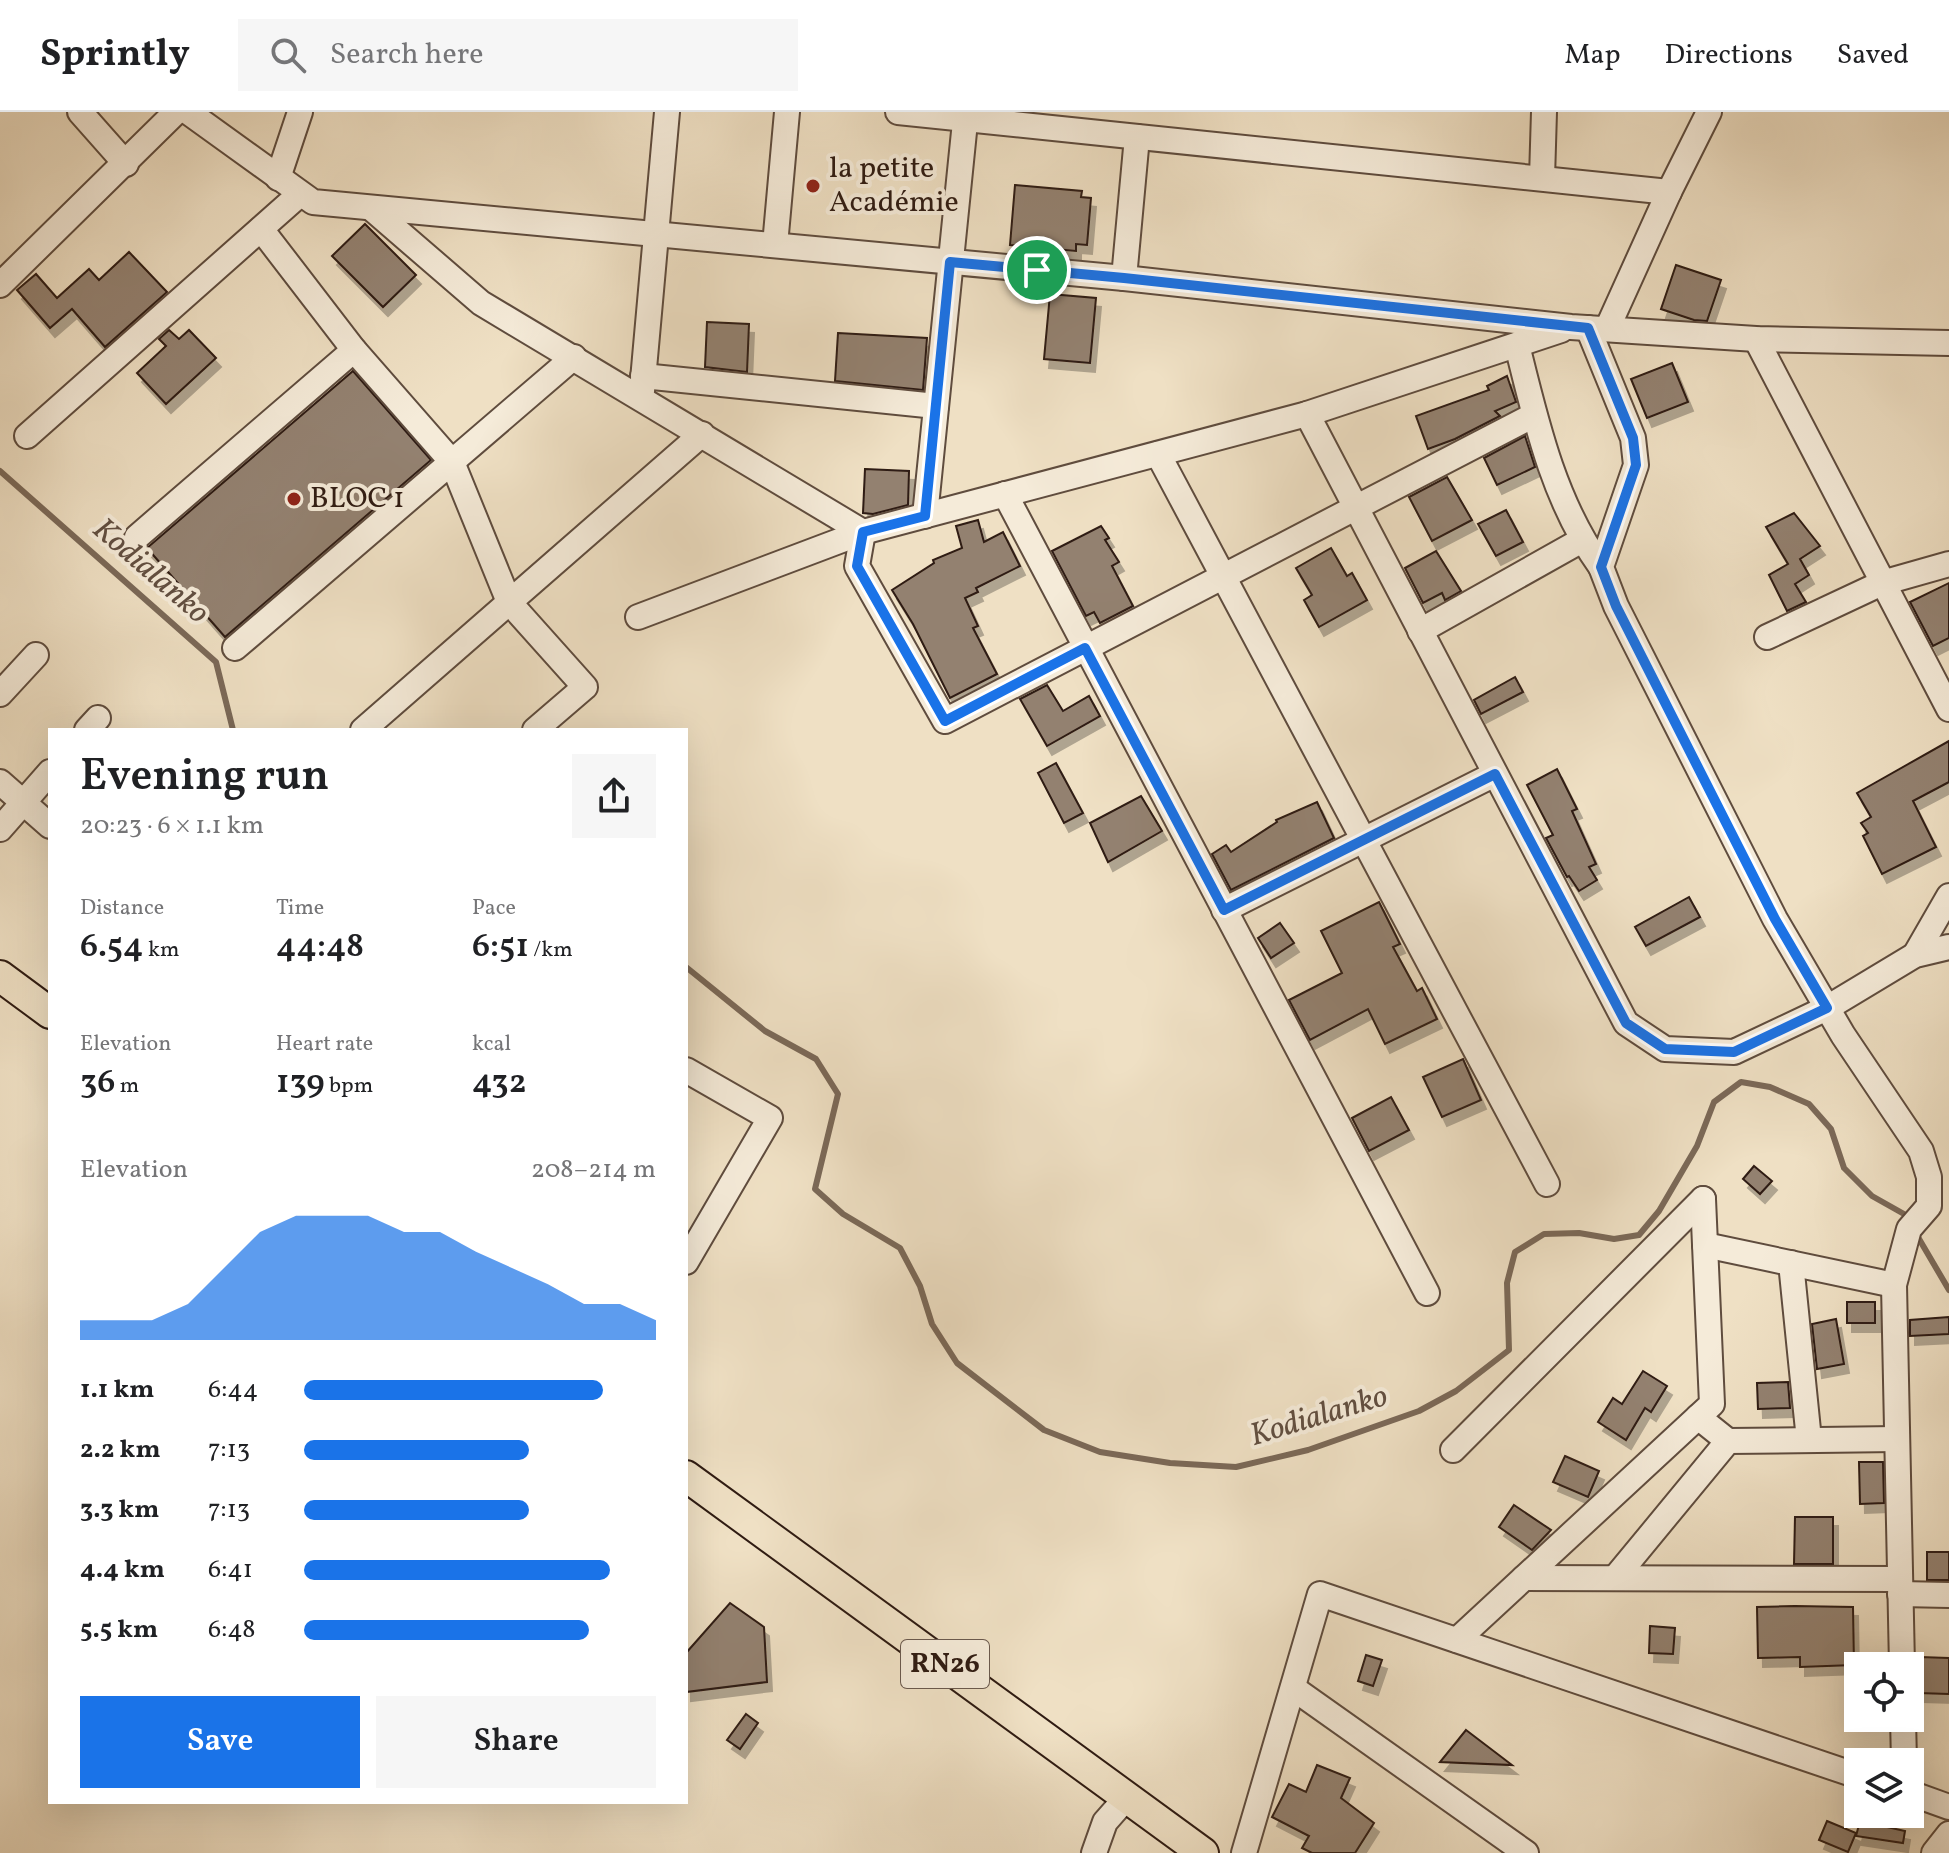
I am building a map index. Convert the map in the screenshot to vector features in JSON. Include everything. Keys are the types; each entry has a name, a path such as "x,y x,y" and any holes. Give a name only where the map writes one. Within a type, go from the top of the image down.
{"main road":[{"path":"0,976 48,1012"},
{"name":"RN26","path":"688,1477 1203,1853"}],"street":[{"path":"80,112 126,164"},
{"path":"0,285 176,112"},
{"path":"188,112 313,202 1124,278 1589,328 1756,339 1949,343"},
{"path":"278,178 300,112"},
{"path":"642,386 667,112"},
{"path":"775,245 787,112"},
{"path":"898,112 965,116 1137,137 1669,192"},
{"path":"1542,178 1544,112"},
{"path":"638,617 863,532 1307,414 1517,345 1589,328 1669,192 1709,112"},
{"path":"925,516 965,116"},
{"path":"1124,278 1137,137"},
{"path":"27,436 300,194"},
{"path":"371,208 481,303 574,357 642,386 702,434 863,532"},
{"path":"261,229 354,350 452,462 509,602 585,687 537,728"},
{"path":"1589,328 1633,438 1636,465 1601,567"},
{"path":"1756,339 1949,709"},
{"path":"1517,345 1534,415 1565,507 1582,540 1601,567 1616,606 1768,904 1827,1008 1921,1151 1929,1177 1939,1183 1929,1206 1914,1223 1894,1285 1902,1652"},
{"path":"137,537 354,350"},
{"path":"235,648 574,357"},
{"path":"642,386 936,406"},
{"path":"1307,414 1626,1023 1665,1049 1734,1052 1827,1008 1915,955 1949,947"},
{"path":"863,532 857,566 945,721 1534,415"},
{"path":"365,728 702,434"},
{"path":"1158,454 1547,1184"},
{"path":"1005,494 1427,1293"},
{"path":"1420,631 1582,540"},
{"path":"1767,637 1882,583 1949,564"},
{"path":"0,694 36,655"},
{"path":"0,829 48,774"},
{"path":"1224,910 1495,774"},
{"path":"0,782 48,824"},
{"path":"1915,955 1949,896"},
{"path":"688,1071 770,1118 688,1259"},
{"path":"1453,1450 1703,1199 1712,1404 1457,1640"},
{"path":"1705,1245 1894,1285"},
{"path":"1791,1263 1809,1440"},
{"path":"1698,1417 1728,1441 1897,1439"},
{"path":"1615,1578 1728,1441"},
{"path":"1524,1578 1900,1587 1949,1595"},
{"path":"1244,1853 1320,1594 1844,1771"},
{"path":"1293,1688 1526,1853"},
{"path":"1094,1853 1105,1822 1127,1797"},
{"path":"1924,1798 1949,1807"},
{"path":"1934,1853 1949,1834"}],"building":[{"path":"1015,185 1082,191 1081,197 1091,198 1087,245 1076,244 1076,251 1010,245"},
{"path":"365,224 416,275 383,307 332,256"},
{"path":"129,252 167,292 105,347 72,309 50,328 17,290 36,274 57,298 89,269 99,280"},
{"path":"1676,265 1721,280 1707,321 1661,309"},
{"path":"1050,294 1096,298 1090,363 1044,359"},
{"path":"707,322 749,324 747,372 705,367"},
{"path":"169,330 179,339 189,330 216,358 166,404 137,373 166,346 159,339"},
{"path":"838,333 927,338 923,390 835,381"},
{"path":"1672,363 1688,402 1647,418 1631,379"},
{"name":"BLOC 1","path":"353,371 431,460 225,637 147,548"},
{"path":"1507,376 1516,402 1495,411 1500,416 1428,449 1416,416 1489,390 1487,386"},
{"path":"1525,436 1535,467 1497,485 1484,458"},
{"path":"865,469 909,471 908,505 873,514 863,513"},
{"path":"1447,477 1472,520 1432,541 1409,497"},
{"path":"1506,510 1523,542 1496,556 1478,524"},
{"path":"1794,513 1820,546 1800,559 1809,575 1795,584 1806,602 1787,611 1769,575 1788,564 1766,527"},
{"path":"978,520 984,542 1003,532 1020,566 976,588 978,592 965,598 978,626 973,628 997,674 950,698 913,624 892,590 934,563 933,560 962,548 956,526"},
{"path":"1101,526 1109,538 1105,540 1119,562 1112,566 1133,606 1100,623 1094,612 1086,616 1052,551"},
{"path":"1331,548 1347,576 1352,573 1367,600 1319,627 1304,600 1312,595 1296,568"},
{"path":"1436,551 1461,591 1445,600 1442,593 1423,603 1405,568"},
{"path":"1949,583 1949,638 1933,646 1910,602"},
{"path":"1515,677 1523,692 1481,714 1474,700"},
{"path":"1047,685 1063,711 1089,696 1100,716 1047,746 1020,699"},
{"path":"1949,741 1949,782 1913,801 1936,847 1882,874 1863,836 1868,833 1861,823 1871,817 1857,793"},
{"path":"1056,763 1083,813 1064,823 1038,773"},
{"path":"1557,769 1577,809 1572,811 1596,864 1589,867 1597,880 1579,891 1567,877 1546,838 1553,835 1527,785"},
{"path":"1141,796 1162,831 1108,862 1090,823"},
{"path":"1317,802 1334,838 1231,890 1212,854 1226,845 1231,852 1276,820"},
{"path":"1689,897 1700,917 1646,946 1635,927"},
{"path":"1379,902 1400,944 1393,947 1417,991 1422,988 1437,1019 1385,1044 1368,1009 1310,1040 1289,1000 1342,973 1321,931"},
{"path":"1280,923 1294,943 1271,958 1258,938"},
{"path":"1463,1059 1481,1100 1442,1117 1423,1077"},
{"path":"1391,1097 1409,1130 1369,1151 1352,1118"},
{"path":"1754,1166 1772,1181 1760,1194 1743,1179"},
{"path":"1847,1302 1875,1302 1875,1323 1847,1323"},
{"path":"1949,1317 1949,1334 1910,1336 1910,1320"},
{"path":"1836,1319 1844,1364 1817,1369 1812,1324"},
{"path":"1643,1371 1667,1386 1651,1412 1645,1408 1626,1440 1598,1422 1613,1398 1622,1404"},
{"path":"1788,1382 1790,1408 1758,1409 1757,1383"},
{"path":"1565,1456 1599,1471 1588,1497 1553,1482"},
{"path":"1859,1462 1883,1462 1884,1503 1860,1504"},
{"path":"1514,1505 1551,1530 1532,1550 1499,1527"},
{"path":"1795,1517 1833,1517 1833,1564 1794,1564"},
{"path":"1927,1552 1949,1552 1949,1580 1927,1580"},
{"path":"730,1603 764,1627 767,1682 688,1692 688,1651"},
{"path":"1757,1607 1853,1607 1854,1652 1844,1652 1844,1665 1800,1667 1800,1657 1758,1658"},
{"path":"1650,1626 1675,1628 1673,1654 1649,1653"},
{"path":"1366,1655 1382,1660 1373,1686 1358,1681"},
{"path":"1924,1657 1949,1658 1949,1694 1924,1693"},
{"path":"746,1714 758,1723 740,1749 727,1740"},
{"path":"1466,1730 1512,1765 1440,1762"},
{"path":"1317,1765 1350,1778 1341,1798 1374,1823 1355,1853 1312,1853 1302,1848 1309,1836 1272,1817 1289,1784 1306,1792"},
{"path":"1827,1821 1856,1833 1848,1852 1819,1840"},
{"path":"1858,1828 1905,1831 1903,1843 1856,1836"}],"waterway":[{"name":"Kodialanko","path":"0,471 216,662 232,728"},
{"name":"Kodialanko","path":"688,969 765,1031 816,1059 838,1094 815,1189 843,1214 900,1248 920,1286 932,1324 957,1363 1044,1430 1100,1452 1170,1463 1236,1467 1308,1450 1419,1411 1456,1391 1509,1350 1507,1283 1515,1252 1544,1234 1579,1233 1614,1239 1639,1235 1659,1211 1697,1146 1714,1102 1741,1082 1770,1087 1809,1104 1831,1129 1844,1168 1872,1196 1904,1214 1909,1222"},
{"name":"Kodialanko","path":"1915,1232 1949,1290"}],"place":[{"name":"la petite Académie","path":"813,186"},
{"name":"BLOC 1","path":"294,499"}],"route":[{"path":"950,262 1037,270 1588,328 1633,438 1636,465 1601,567 1616,606 1775,919 1827,1008 1734,1052 1665,1049 1626,1023 1495,774 1224,910 1085,648 945,721 857,566 863,532 925,516 950,262"}]}
